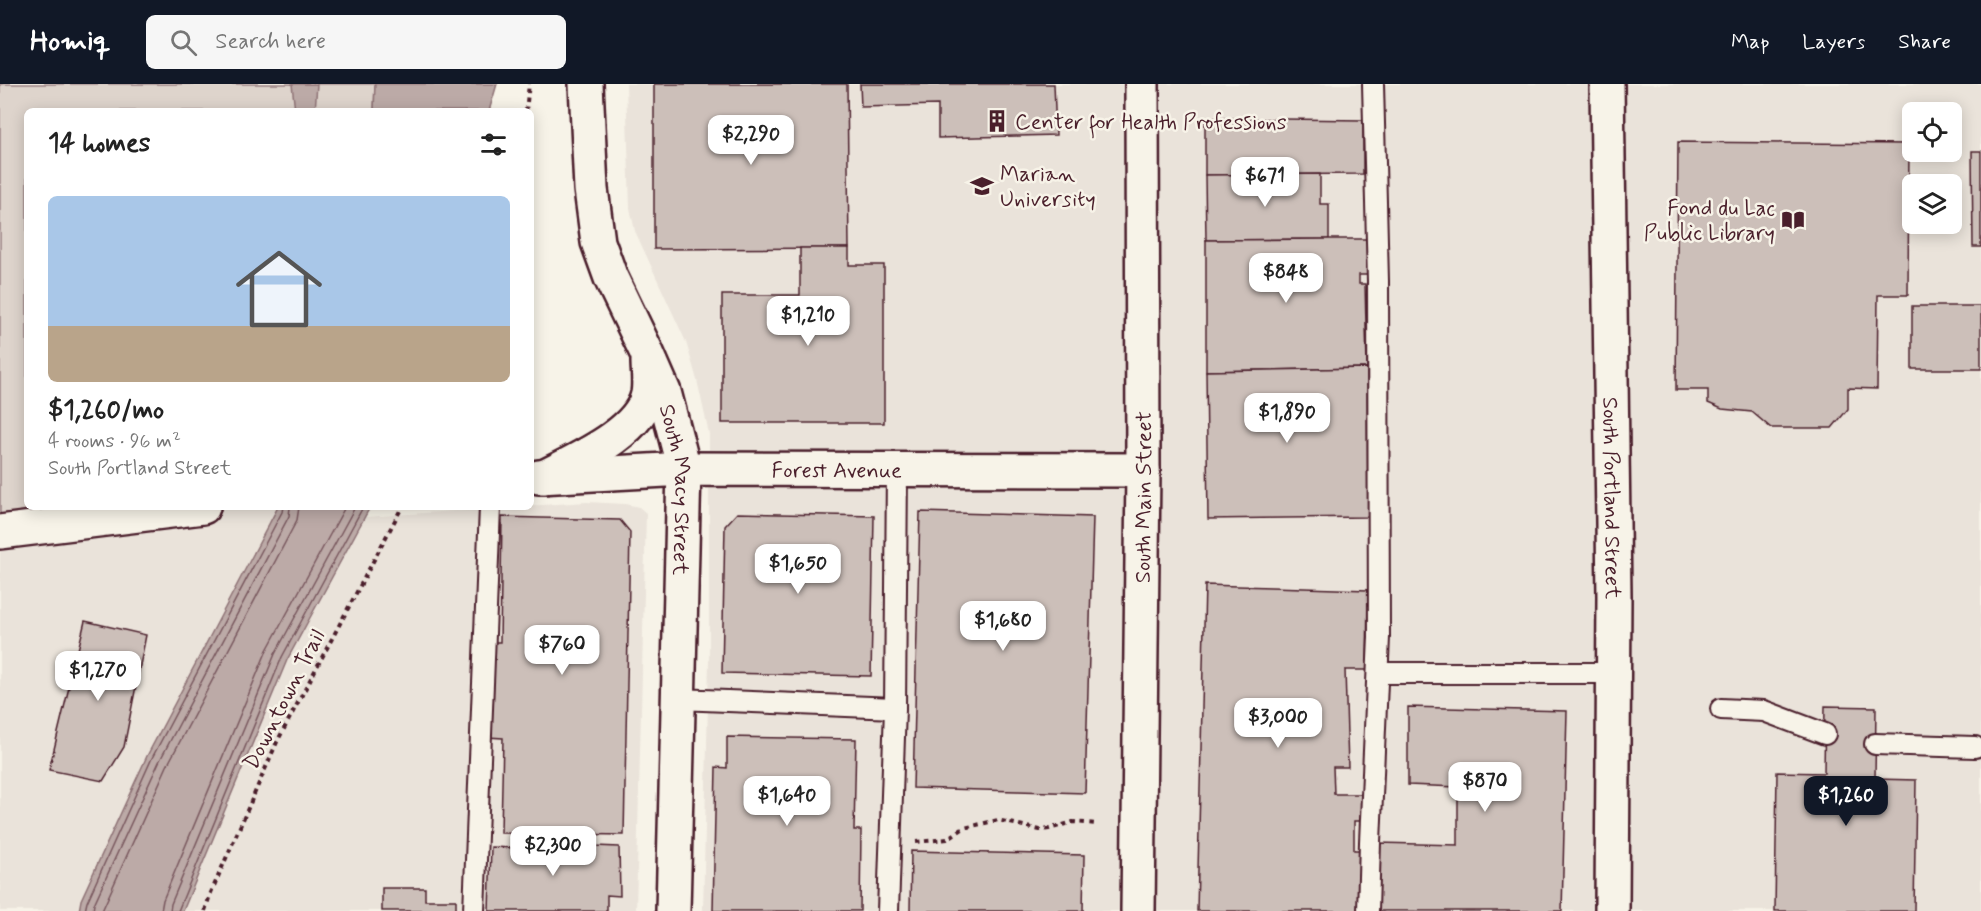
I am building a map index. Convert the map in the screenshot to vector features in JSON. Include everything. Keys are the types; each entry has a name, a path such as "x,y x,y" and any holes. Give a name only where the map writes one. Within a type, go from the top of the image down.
{"street":[{"name":"South Macy Street","path":"586,84 591,189 598,242 611,278 664,392 684,469 673,911"},
{"name":"South Main Street","path":"1138,911 1143,470 1142,84"},
{"name":"South Portland Street","path":"1607,84 1614,673 1612,911"},
{"path":"537,477 601,447 633,420 648,395 647,353"},
{"name":"Forest Avenue","path":"537,477 684,469 1143,470"},
{"path":"0,532 178,510"}],"lane":[{"path":"1368,911 1379,637 1378,281 1373,84"},
{"path":"888,911 895,708 897,469"},
{"path":"474,911 490,510"},
{"path":"1378,673 1614,673"},
{"path":"678,699 895,708"},
{"path":"1721,709 1764,711 1825,734"},
{"path":"1875,744 1975,747"}],"path":[{"path":"526,108 529,84"},
{"name":"Downtown Trail","path":"205,911 277,742 400,510"},
{"path":"891,842 941,841 964,828 998,820 1040,830 1073,822 1097,824"}],"shaded area":[{"path":"0,84 375,84 374,108 24,108 24,510 178,510 0,532"},
{"path":"626,84 1981,84 1981,911 703,911 709,660 709,434 686,342 635,231 630,208"},
{"path":"587,502 625,504 639,507 646,513 636,911 183,911 287,660 365,517 469,510 534,510 534,506"},
{"path":"178,510 276,510 147,756 81,900 79,911 0,911 0,532"}],"water":[{"path":"292,84 317,84 315,108 295,108"},
{"path":"375,84 497,84 490,108 374,108"},
{"path":"276,510 368,510 287,660 183,911 79,911 81,900 147,756"}],"building":[{"path":"654,84 847,84 849,248 654,249"},
{"name":"Center for Health Professions","path":"860,84 1054,84 1056,135 938,138 938,105 861,107"},
{"path":"1205,118 1363,120 1363,174 1205,175"},
{"name":"Fond du Lac Public Library","path":"1678,142 1902,144 1902,162 1909,162 1909,174 1902,174 1902,234 1908,234 1908,295 1878,295 1877,389 1848,388 1848,409 1832,428 1771,428 1752,412 1722,409 1708,403 1708,390 1676,390"},
{"path":"1972,151 1981,151 1981,247 1973,247"},
{"path":"1320,174 1320,204 1329,204 1329,239 1206,240 1205,175"},
{"path":"1367,239 1368,275 1359,275 1359,284 1365,284 1367,368 1206,371 1206,240"},
{"path":"800,248 849,248 849,265 884,265 884,423 722,423 722,295 800,295"},
{"path":"1912,306 1981,306 1981,369 1912,369"},
{"path":"1367,368 1368,517 1208,519 1206,371"},
{"path":"920,512 1093,517 1085,793 913,788"},
{"path":"737,513 874,516 871,676 722,673 725,526"},
{"path":"502,517 620,520 630,532 624,835 501,833 503,738 487,737 489,642 500,642"},
{"path":"1205,585 1368,590 1367,670 1345,670 1348,767 1333,767 1334,794 1365,794 1365,821 1354,821 1354,850 1360,850 1360,911 1197,911"},
{"path":"85,621 146,635 124,747 103,781 49,770"},
{"path":"1825,706 1876,707 1875,779 1916,780 1914,911 1775,911 1777,772 1824,773"},
{"path":"1408,707 1567,711 1562,911 1377,911 1379,843 1458,845 1458,787 1408,785"},
{"path":"727,737 856,739 854,830 861,830 860,911 713,911 716,767 727,768"},
{"path":"555,837 595,846 619,847 620,896 607,895 607,911 489,911 491,847 515,848 518,843"},
{"path":"911,851 1084,855 1083,911 910,911"},
{"path":"382,888 425,888 425,900 456,900 456,911 382,911"}],"place":[{"name":"Center for Health Professions","path":"997,121"},
{"name":"Marian University","path":"982,186"},
{"name":"Fond du Lac Public Library","path":"1793,220"}]}
